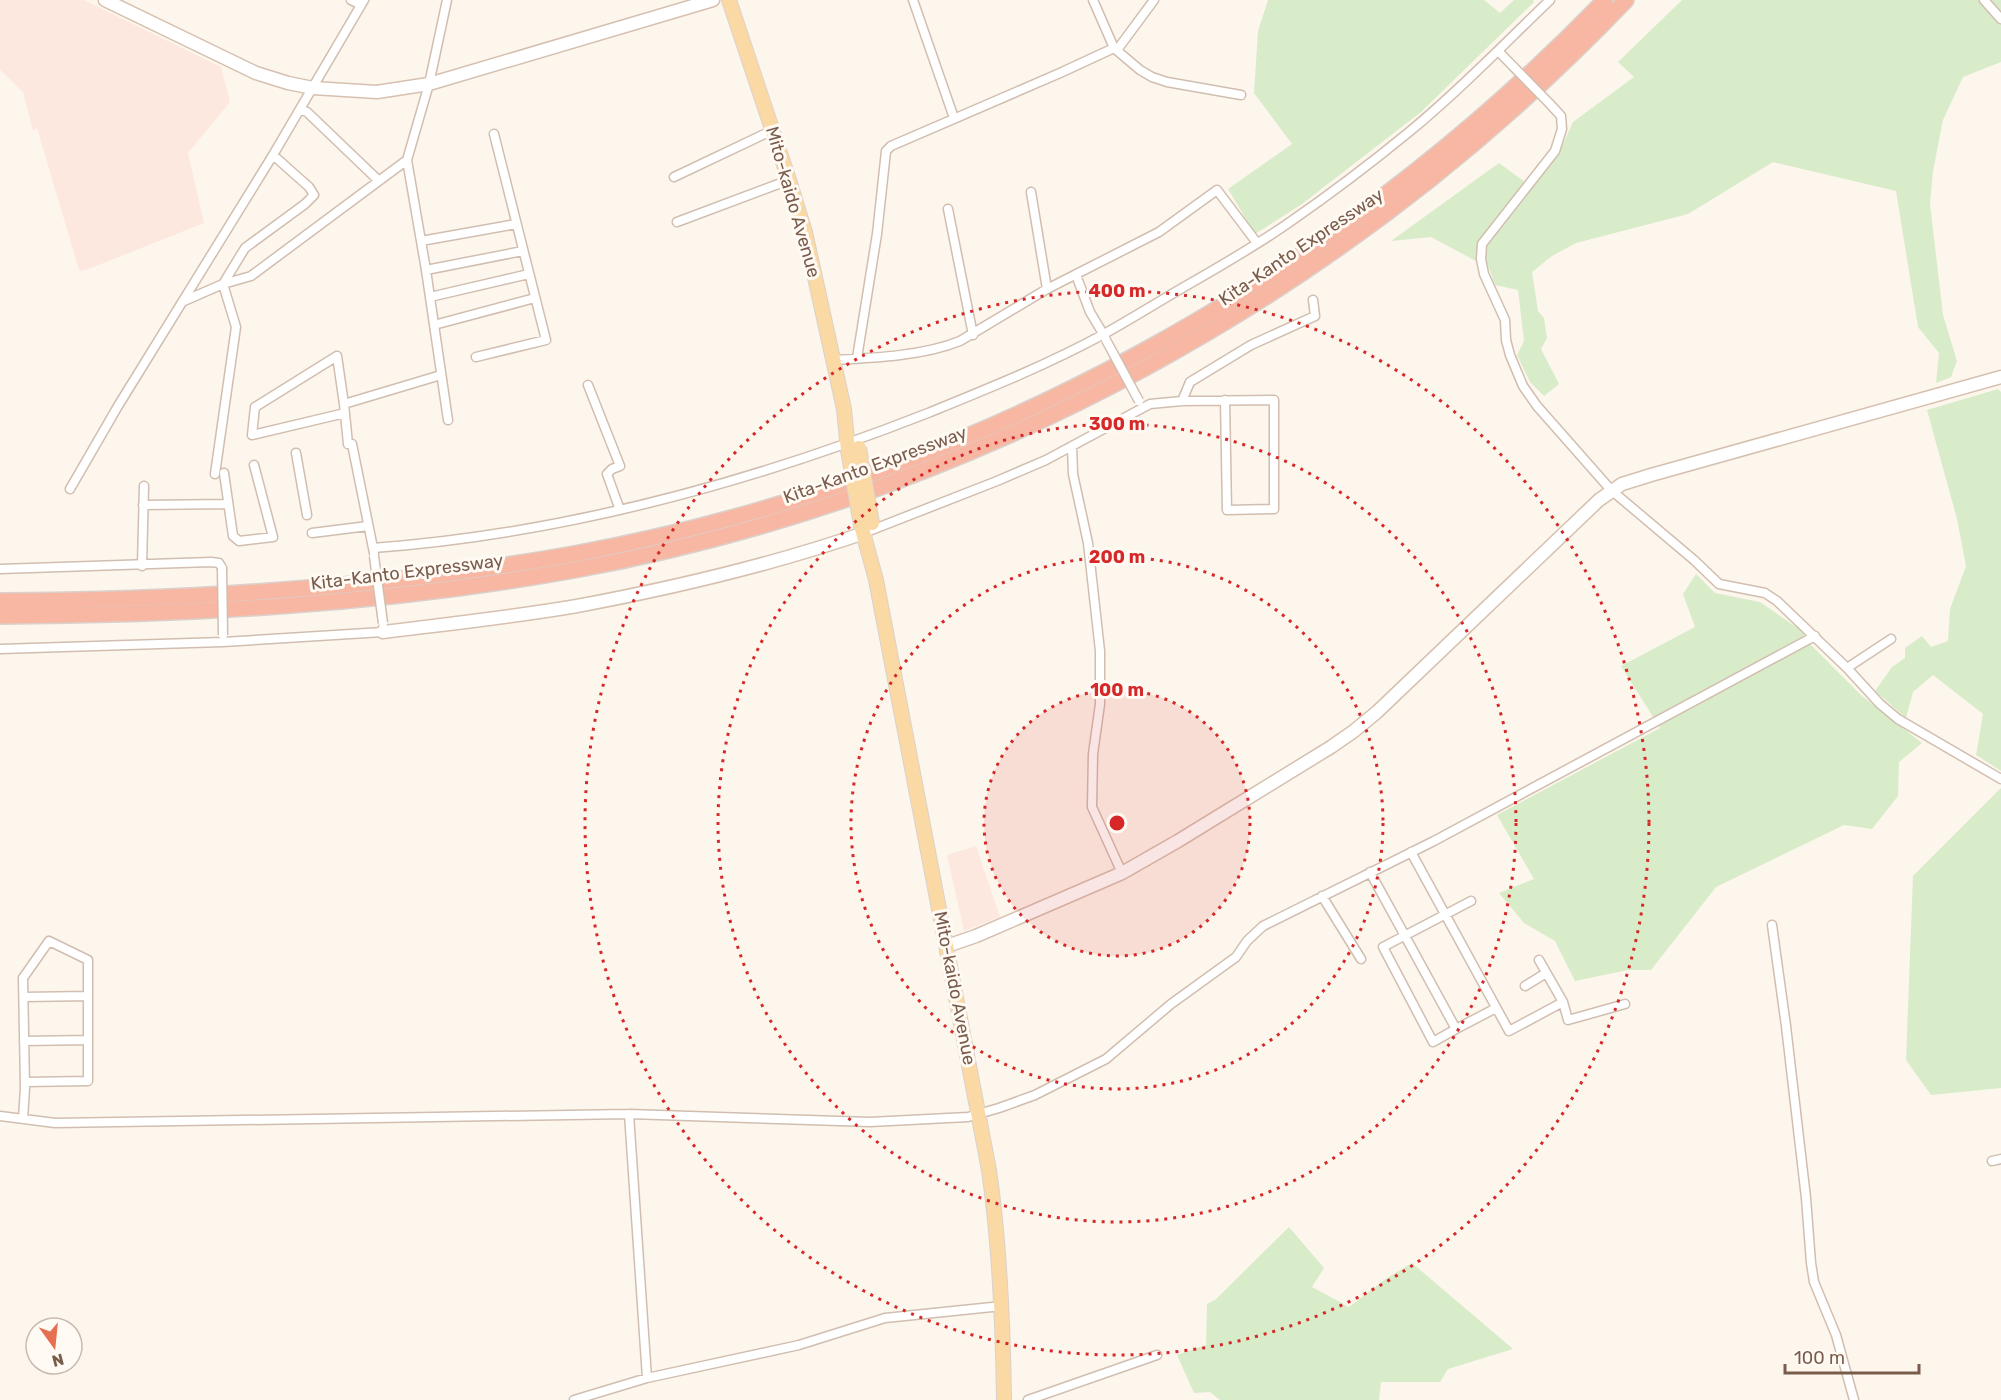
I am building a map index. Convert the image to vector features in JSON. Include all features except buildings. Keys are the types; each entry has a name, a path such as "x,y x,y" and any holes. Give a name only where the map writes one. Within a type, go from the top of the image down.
{"highway":[{"name":"Kita-Kanto Expressway","path":"0,601 175,597 288,591 506,565 619,544 720,520 803,497 899,463 1068,391 1139,355 1257,286 1332,234 1472,126 1532,72 1605,0"},
{"name":"Kita-Kanto Expressway","path":"0,616 175,612 289,606 395,596 506,581 576,570 723,536 809,511 902,479 1076,404 1196,340 1266,298 1407,198 1483,137 1543,84 1626,0"}],"main road":[{"name":"Mito-kaido Avenue","path":"729,0 789,180 816,277 852,445 980,1115 995,1217 1002,1306 1004,1400"}],"street":[{"path":"105,0 238,66 278,80 313,88 377,92 429,84 713,0"},
{"path":"70,489 171,317 273,155 362,3 351,0"},
{"path":"447,0 429,84 407,160 448,420"},
{"path":"913,0 954,118"},
{"path":"1093,0 1115,49 1140,70 1167,82 1241,95"},
{"path":"857,358 877,234 886,151 891,146 1115,49 1154,0"},
{"path":"374,552 620,510 724,484 852,445 1105,337 1257,243 1334,190 1411,131 1499,53 1550,0"},
{"path":"1984,0 2001,19"},
{"path":"1499,53 1561,116 1562,129 1556,151 1482,244 1481,259 1484,274 1505,320 1506,340 1523,387 1558,431 1611,490 1719,584 1765,593 1777,601 1898,719 2001,779"},
{"path":"300,109 307,112 379,181"},
{"path":"674,177 773,130"},
{"path":"476,357 546,340 494,134"},
{"path":"254,465 273,537 239,541 233,536 228,504 219,473 236,327 223,284 245,248 314,195 309,187 273,155"},
{"path":"183,301 223,284 250,276 407,160"},
{"path":"677,222 789,180"},
{"path":"833,360 947,346 973,334 1047,289 1159,232 1217,190 1257,243"},
{"path":"1031,192 1047,289"},
{"path":"948,209 973,334"},
{"path":"421,241 516,224"},
{"path":"426,270 523,251"},
{"path":"430,297 529,274"},
{"path":"1076,275 1090,312 1140,404"},
{"path":"434,325 535,298"},
{"path":"1182,400 1190,382 1251,345 1315,316 1313,300"},
{"path":"383,627 374,552 350,444 345,409 337,357 255,407 252,435 345,409 441,375"},
{"path":"947,946 976,936 1122,873 1178,841 1354,731 1377,712 1611,490 1651,475 2001,377"},
{"path":"588,385 620,466 607,474 620,510"},
{"path":"0,649 223,639 383,627 522,615 632,595 751,567 997,481 1072,446 1140,404 1182,400 1225,400 1274,400 1274,509 1227,510 1225,400"},
{"path":"1072,446 1072,474 1088,543 1100,651 1100,704 1093,754 1092,807 1122,873"},
{"path":"296,453 307,515"},
{"path":"142,566 144,486"},
{"path":"143,505 228,504"},
{"path":"312,533 368,526"},
{"path":"0,569 219,563 222,568 223,639"},
{"path":"0,1116 55,1123 629,1114 870,1122 950,1119 980,1115 1035,1095 1106,1059 1172,1004 1236,957 1246,941 1263,926 1411,852 1815,636"},
{"path":"1847,668 1891,639"},
{"path":"1411,852 1509,1031 1563,1002"},
{"path":"1370,872 1456,1029"},
{"path":"1322,896 1361,959"},
{"path":"1471,901 1383,947 1433,1042 1496,1008"},
{"path":"1772,925 1786,1026 1814,1282 1836,1335 1854,1400"},
{"path":"23,1119 25,1082 23,978 49,941 88,960 88,1081 25,1082"},
{"path":"1539,960 1563,1002 1568,1020 1625,1004"},
{"path":"1525,986 1546,973"},
{"path":"24,997 88,996"},
{"path":"24,1041 88,1040"},
{"path":"629,1114 647,1378"},
{"path":"574,1400 647,1378 799,1345 885,1318 1002,1306"},
{"path":"1028,1400 1157,1355"}],"shaded area":[{"path":"0,0 84,0 221,67 230,102 188,153 204,223 86,270 79,270 37,128 33,131 23,92 0,70"},
{"path":"976,846 1000,917 964,931 947,855"}],"green space":[{"path":"1268,0 1484,0 1500,13 1514,0 1533,0 1534,2 1421,112 1302,204 1255,234 1228,189 1292,144 1254,93 1258,31"},
{"path":"1682,0 2001,0 2001,62 1963,77 1943,120 1933,171 1930,204 1943,315 1957,361 1951,377 1936,383 1939,353 1918,327 1896,191 1773,162 1688,214 1576,243 1552,256 1532,272 1538,311 1544,318 1547,338 1541,349 1559,384 1544,396 1530,382 1517,355 1524,341 1518,290 1495,285 1489,268 1431,237 1391,241 1499,163 1532,187 1559,153 1573,122 1634,77 1618,62"},
{"path":"1998,389 2001,392 2001,771 1976,755 1983,714 1933,675 1913,692 1906,718 1875,691 1892,667 1905,658 1905,648 1922,636 1931,647 1948,641 1950,609 1966,566 1957,519 1927,410"},
{"path":"1696,574 1715,593 1760,602 1802,631 1810,644 1862,696 1922,743 1899,762 1898,796 1872,829 1844,825 1716,887 1651,970 1628,970 1575,981 1555,941 1524,923 1499,893 1534,879 1497,815 1660,728 1621,666 1695,627 1683,594"},
{"path":"2001,788 2001,1088 1931,1095 1906,1060 1913,876"},
{"path":"1289,1227 1324,1268 1312,1287 1349,1307 1387,1278 1412,1263 1513,1349 1448,1369 1440,1382 1381,1382 1379,1400 1220,1400 1210,1392 1194,1393 1177,1355 1206,1345 1207,1304 1215,1300"}]}
